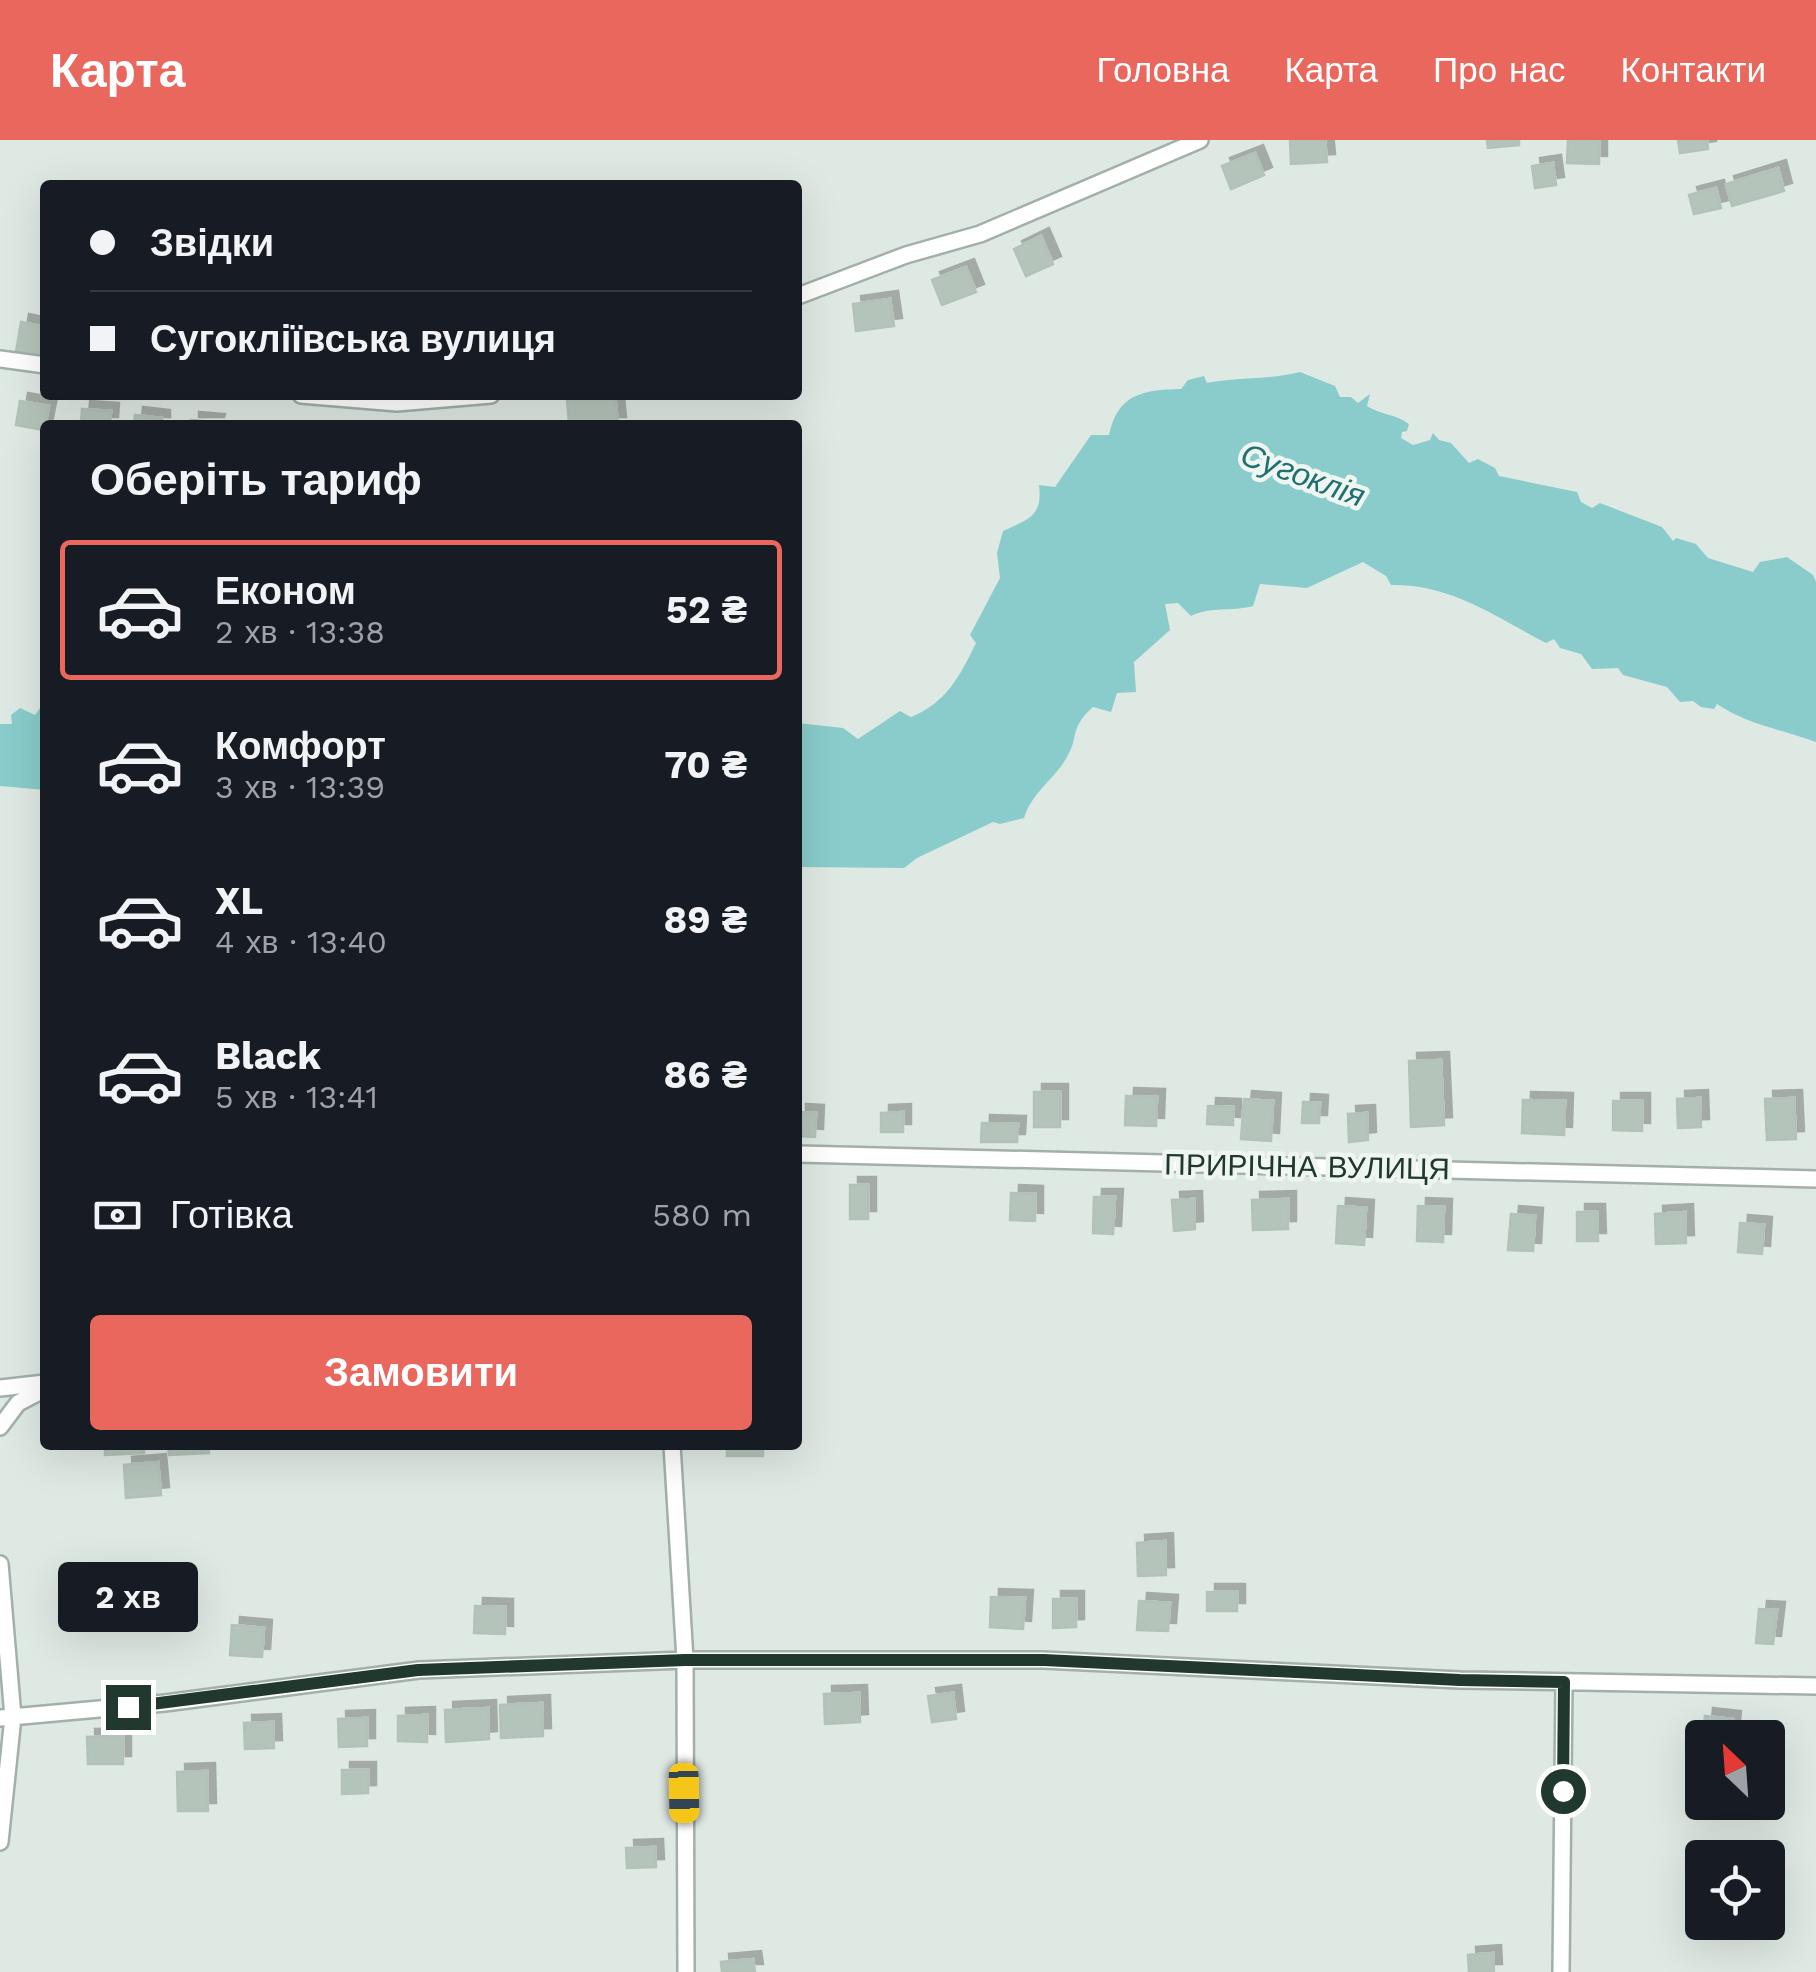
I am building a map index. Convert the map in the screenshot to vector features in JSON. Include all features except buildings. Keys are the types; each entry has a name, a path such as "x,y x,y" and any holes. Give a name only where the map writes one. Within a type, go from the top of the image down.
{"street":[{"path":"802,294 906,255 980,234 1200,140"},
{"path":"0,360 40,364"},
{"path":"360,400 432,400"},
{"name":"ПРИРІЧНА ВУЛИЦЯ","path":"802,1154 1816,1179"},
{"path":"0,1388 40,1386"},
{"path":"0,1427 18,1402 40,1389"},
{"path":"672,1450 685,1660 686,1972"},
{"path":"0,1564 7,1718 0,1842"},
{"path":"7,1718 166,1704 418,1670 685,1660 1044,1660 1460,1680 1816,1686"},
{"path":"1562,1972 1564,1682"}],"water":[{"name":"Сугоклія","path":"1300,372 1335,386 1340,397 1351,397 1358,403 1370,394 1367,406 1409,424 1401,438 1413,445 1430,440 1433,433 1439,440 1451,443 1469,463 1478,459 1495,468 1499,476 1577,492 1581,502 1592,508 1600,503 1662,527 1673,541 1676,538 1696,544 1708,558 1753,572 1760,562 1787,557 1813,575 1816,582 1816,742 1752,722 1717,704 1714,709 1693,701 1680,702 1667,687 1623,675 1618,668 1592,669 1581,654 1560,648 1554,639 1546,643 1453,596 1391,585 1386,576 1363,562 1307,588 1260,584 1253,606 1245,608 1191,616 1178,603 1165,604 1170,630 1134,662 1136,692 1117,693 1111,712 1093,707 1085,715 1067,757 1032,801 1024,818 993,822 904,868 802,867 802,723 843,728 858,739 900,711 911,717 943,696 976,643 970,635 1000,578 997,553 1003,531 1032,515 1039,504 1039,485 1055,487 1091,435 1109,435 1125,403 1143,393 1181,389 1188,380 1204,376 1207,383"},
{"path":"20,708 35,715 40,708 40,790 0,786 0,724 12,724 11,715"}],"route":[{"path":"128,1707 418,1670 685,1660 1044,1660 1564,1682 1563,1791"}]}
